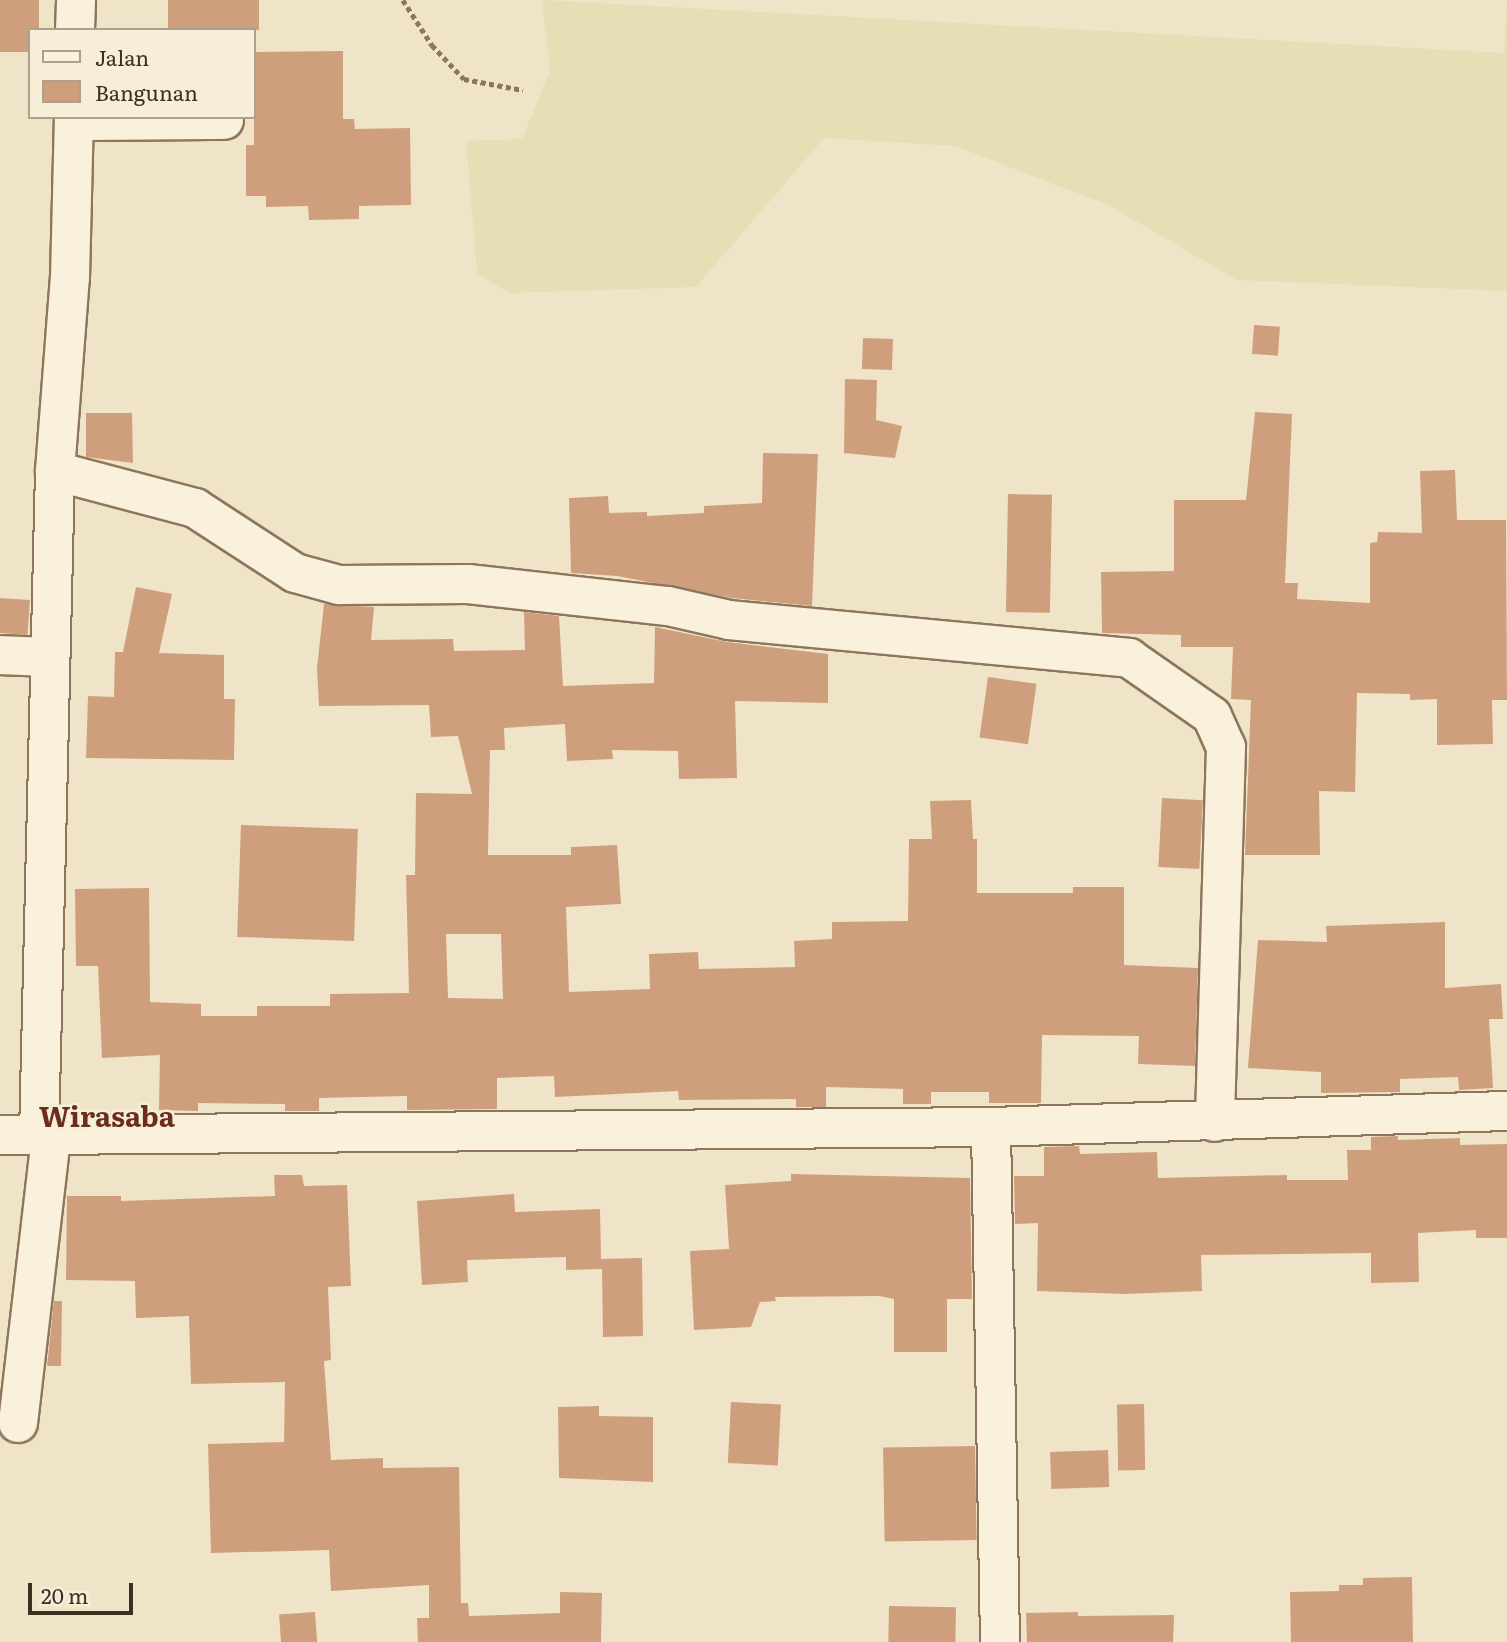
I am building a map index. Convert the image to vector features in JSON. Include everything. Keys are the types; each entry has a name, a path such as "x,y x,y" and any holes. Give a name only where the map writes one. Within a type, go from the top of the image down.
{"street":[{"path":"75,28 76,0"},
{"path":"18,1423 45,1136 48,657 55,471 70,278 74,119 224,120"},
{"path":"55,471 195,508 295,573 340,585 468,584 668,606 729,620 1129,658 1212,716 1226,747 1215,1122"},
{"path":"0,655 48,657"},
{"path":"0,1135 991,1127 1507,1111"},
{"path":"991,1127 999,1642"}],"path":[{"path":"403,0 432,45 464,79 523,90"}],"shaded area":[{"path":"542,0 1504,53 1507,0 1507,291 1237,280 1108,205 955,146 824,138 696,287 509,293 477,273 466,141 522,139 550,71"}],"building":[{"path":"0,0 39,0 39,28 28,28 28,52 0,52"},
{"path":"168,0 259,0 259,30 168,28"},
{"path":"343,51 343,119 354,119 355,129 410,128 411,205 359,206 359,219 309,220 308,206 266,207 266,196 246,196 246,145 254,145 256,119 256,52"},
{"path":"1254,325 1280,327 1278,356 1252,354"},
{"path":"863,338 893,339 892,370 862,369"},
{"path":"845,379 877,380 876,420 902,426 895,458 844,453"},
{"path":"1255,412 1292,414 1285,583 1298,583 1297,599 1370,603 1370,543 1377,542 1378,532 1422,533 1420,471 1455,470 1457,520 1506,520 1507,700 1492,700 1493,744 1437,745 1437,699 1410,700 1410,694 1357,693 1355,792 1319,791 1320,855 1245,855 1251,700 1231,699 1233,647 1181,647 1181,635 1102,633 1101,572 1174,571 1174,500 1246,500"},
{"path":"86,413 132,413 133,463 86,457"},
{"path":"763,453 818,454 812,606 732,598 617,576 571,573 569,498 608,496 609,513 647,512 647,516 704,513 704,506 762,503"},
{"path":"1008,494 1052,495 1050,613 1006,612"},
{"path":"136,587 172,594 159,653 224,655 224,699 235,699 234,760 86,758 88,696 114,697 115,652 123,652"},
{"path":"0,598 30,600 27,635 0,633"},
{"path":"324,604 374,607 371,640 453,639 454,651 525,650 524,612 559,616 563,686 654,683 655,627 727,642 828,654 828,703 735,701 737,778 679,779 678,751 612,750 613,759 567,761 565,724 504,728 505,750 490,750 488,855 571,855 571,847 617,845 621,904 566,907 569,992 650,989 649,954 698,952 699,969 795,967 794,941 832,939 832,922 908,921 909,839 932,839 930,801 971,800 973,839 977,839 977,893 1073,893 1073,887 1124,887 1124,965 1198,968 1195,1066 1138,1064 1139,1036 1042,1035 1041,1103 989,1103 989,1092 931,1092 931,1104 903,1104 903,1089 826,1087 826,1107 796,1107 796,1099 679,1100 678,1091 555,1097 554,1076 497,1078 497,1109 407,1110 407,1096 319,1098 319,1111 285,1111 285,1104 198,1103 198,1111 159,1110 160,1055 102,1058 98,966 76,966 75,889 149,888 150,1002 201,1004 201,1016 257,1016 257,1006 330,1006 330,994 409,993 406,875 415,875 416,793 472,794 458,736 431,737 429,705 319,706 317,668","holes":["446,934 501,934 503,999 448,998"]},
{"path":"988,677 1037,684 1028,744 980,737"},
{"path":"1162,798 1203,800 1199,869 1158,867"},
{"path":"241,825 358,829 354,941 237,937"},
{"path":"1445,922 1445,988 1501,984 1503,1019 1489,1019 1493,1088 1459,1090 1458,1077 1400,1079 1400,1092 1321,1093 1321,1072 1248,1068 1258,940 1327,942 1326,926"},
{"path":"1398,1136 1398,1140 1460,1138 1460,1145 1507,1144 1507,1238 1476,1238 1476,1230 1418,1233 1419,1282 1371,1283 1371,1253 1201,1255 1202,1291 1125,1294 1037,1291 1038,1223 1015,1224 1014,1176 1044,1176 1044,1147 1079,1146 1080,1154 1157,1152 1158,1178 1287,1175 1287,1180 1348,1180 1347,1150 1371,1150 1371,1137"},
{"path":"791,1174 970,1178 972,1299 947,1299 947,1352 894,1352 894,1299 879,1296 775,1297 776,1301 760,1302 751,1327 694,1330 690,1251 729,1249 725,1185 791,1181"},
{"path":"274,1175 302,1175 304,1186 347,1185 351,1286 328,1287 331,1360 324,1361 331,1460 383,1458 383,1468 459,1467 461,1603 468,1603 469,1616 560,1613 560,1592 602,1593 601,1642 418,1642 417,1618 429,1618 429,1585 331,1591 329,1550 211,1553 208,1444 284,1442 285,1382 191,1384 189,1316 136,1318 135,1281 66,1280 67,1196 121,1196 121,1201 275,1196"},
{"path":"514,1194 515,1212 600,1209 601,1259 642,1258 643,1336 603,1337 602,1269 566,1270 566,1257 467,1260 468,1282 422,1285 417,1201"},
{"path":"54,1301 62,1301 61,1366 47,1366"},
{"path":"731,1402 781,1405 778,1466 728,1463"},
{"path":"1117,1404 1144,1404 1145,1470 1118,1470"},
{"path":"599,1406 599,1416 653,1417 653,1482 559,1478 558,1407"},
{"path":"975,1446 977,1540 885,1542 883,1448"},
{"path":"1108,1450 1109,1487 1051,1489 1050,1452"},
{"path":"1412,1577 1413,1642 1291,1642 1290,1592 1339,1591 1339,1585 1363,1585 1363,1578"},
{"path":"889,1606 956,1607 955,1642 888,1642"},
{"path":"315,1612 317,1642 281,1642 279,1615"},
{"path":"1078,1612 1078,1616 1174,1615 1173,1642 1027,1642 1026,1613"}],"district":[{"name":"Wirasaba","path":"107,1115"}]}
